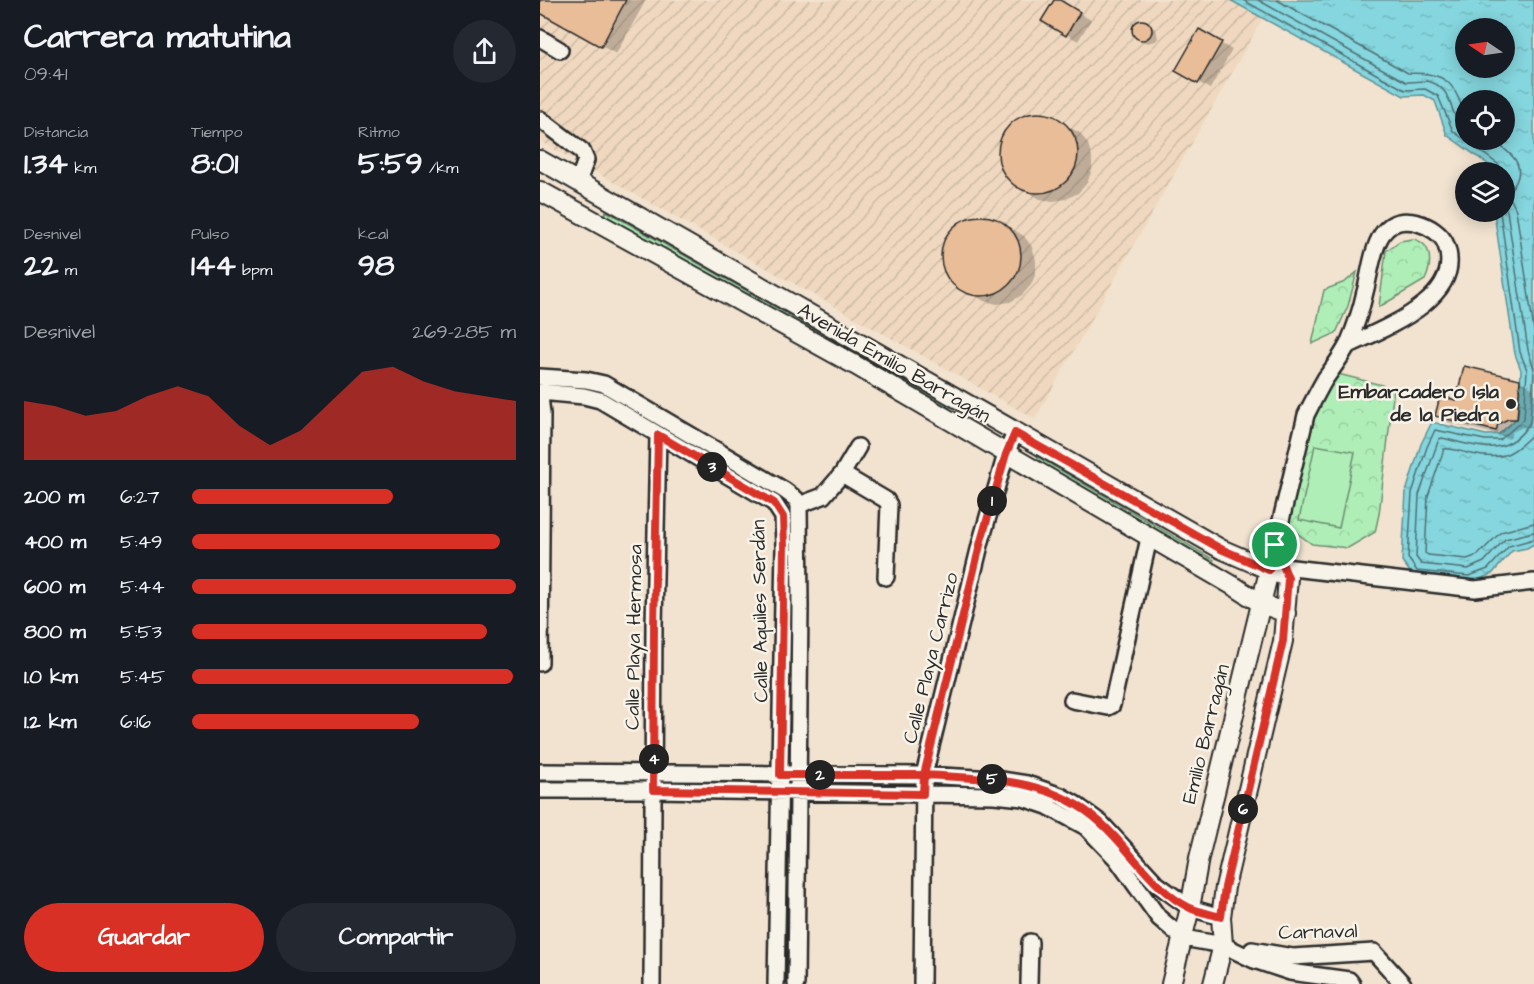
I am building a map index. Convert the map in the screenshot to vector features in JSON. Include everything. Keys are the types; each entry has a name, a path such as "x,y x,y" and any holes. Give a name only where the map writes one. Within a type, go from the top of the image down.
{"main road":[{"name":"Avenida Emilio Barragán","path":"540,160 1221,549 1280,572"},
{"path":"576,211 583,185"},
{"name":"Avenida Emilio Barragán","path":"540,191 855,365 1262,604 1286,613"},
{"path":"1213,984 1223,941 1221,917 1225,887 1283,641 1286,613 1280,572"},
{"name":"Emilio Barragán","path":"1171,984 1190,908 1198,858 1262,604 1280,572"}],"street":[{"path":"540,38 560,50"},
{"path":"540,119 582,151 586,160 583,185"},
{"path":"1347,346 1417,309 1438,292 1447,272 1449,255 1445,243 1435,232 1418,223 1401,222 1393,225 1380,237 1373,253 1366,291 1347,346 1317,392 1306,415 1275,545 1280,572 1475,589 1534,582"},
{"path":"540,377 596,381 784,490 796,499 799,505 823,496 842,474 858,447"},
{"path":"540,394 542,414 540,663"},
{"name":"Calle Aquiles Serdán","path":"540,394 593,398 774,503 783,517 784,595 776,984"},
{"path":"615,410 623,395"},
{"name":"Calle Playa Carrizo","path":"922,984 924,775 981,541 1006,454 1015,433"},
{"name":"Calle Playa Hermosa","path":"652,984 654,614 658,435"},
{"path":"842,474 886,500 889,505 886,577"},
{"name":"Calle Aquiles Serdán","path":"796,984 799,505"},
{"path":"1072,700 1108,707 1112,705 1149,537"},
{"path":"540,772 924,775 994,779 1027,784 1075,804 1101,823 1157,885 1190,908 1221,917"},
{"path":"540,790 994,795 1023,798 1047,806 1086,827 1116,858 1159,918 1183,938 1223,941"},
{"name":"Carnaval","path":"1223,941 1254,960 1290,972 1348,980 1352,984"},
{"name":"Carnaval","path":"1223,941 1256,952 1293,957 1374,952 1403,984"},
{"path":"1029,984 1030,942"}],"shaded area":[{"path":"540,0 1230,0 1263,18 1035,419 540,141"}],"green space":[{"path":"606,211 950,406 949,413 601,219"},
{"path":"1413,239 1424,245 1429,255 1429,268 1425,280 1379,307 1386,251 1400,241"},
{"path":"1357,272 1348,306 1336,333 1312,344 1324,290 1345,282"},
{"path":"1338,374 1394,388 1375,532 1348,548 1312,544 1283,523 1311,411"},
{"path":"1315,445 1355,452 1339,528 1299,520"},
{"path":"1038,457 1214,560 1209,566 1034,465"}],"water":[{"path":"1230,0 1534,0 1534,544 1512,551 1492,574 1470,583 1413,576 1402,561 1406,492 1421,444 1432,422 1486,435 1499,434 1518,417 1521,370 1515,354 1495,222 1515,222 1515,162 1485,162 1468,150 1515,150 1515,90 1455,90 1455,141 1447,135 1435,101 1424,95 1404,96"}],"building":[{"path":"540,0 626,0 601,47 540,13"},
{"path":"1054,0 1060,0 1080,12 1066,36 1041,21"},
{"path":"1142,20 1149,23 1152,30 1149,37 1142,40 1135,37 1132,30 1135,23"},
{"path":"1199,29 1222,42 1198,84 1175,71"},
{"path":"1038,113 1053,116 1066,125 1075,138 1078,153 1075,168 1066,181 1053,190 1038,193 1023,190 1010,181 1001,168 998,153 1001,138 1010,125 1023,116"},
{"path":"981,216 996,219 1009,228 1018,241 1021,256 1018,271 1009,284 996,293 981,296 966,293 953,284 944,271 941,256 944,241 953,228 966,219"},
{"path":"1464,366 1520,379 1517,419 1508,419 1498,424 1496,431 1435,416 1440,396 1456,400"}],"place":[{"name":"Embarcadero Isla de la Piedra","path":"1511,404"}],"route":[{"path":"1275,545 1269,570 1221,549 1015,433 1006,454 981,541 924,775 780,775 784,595 783,517 774,503 658,435 653,790 923,794 924,775 994,779 1027,784 1075,804 1101,823 1157,885 1190,908 1221,917 1225,887 1283,641 1288,578 1275,545"}]}
